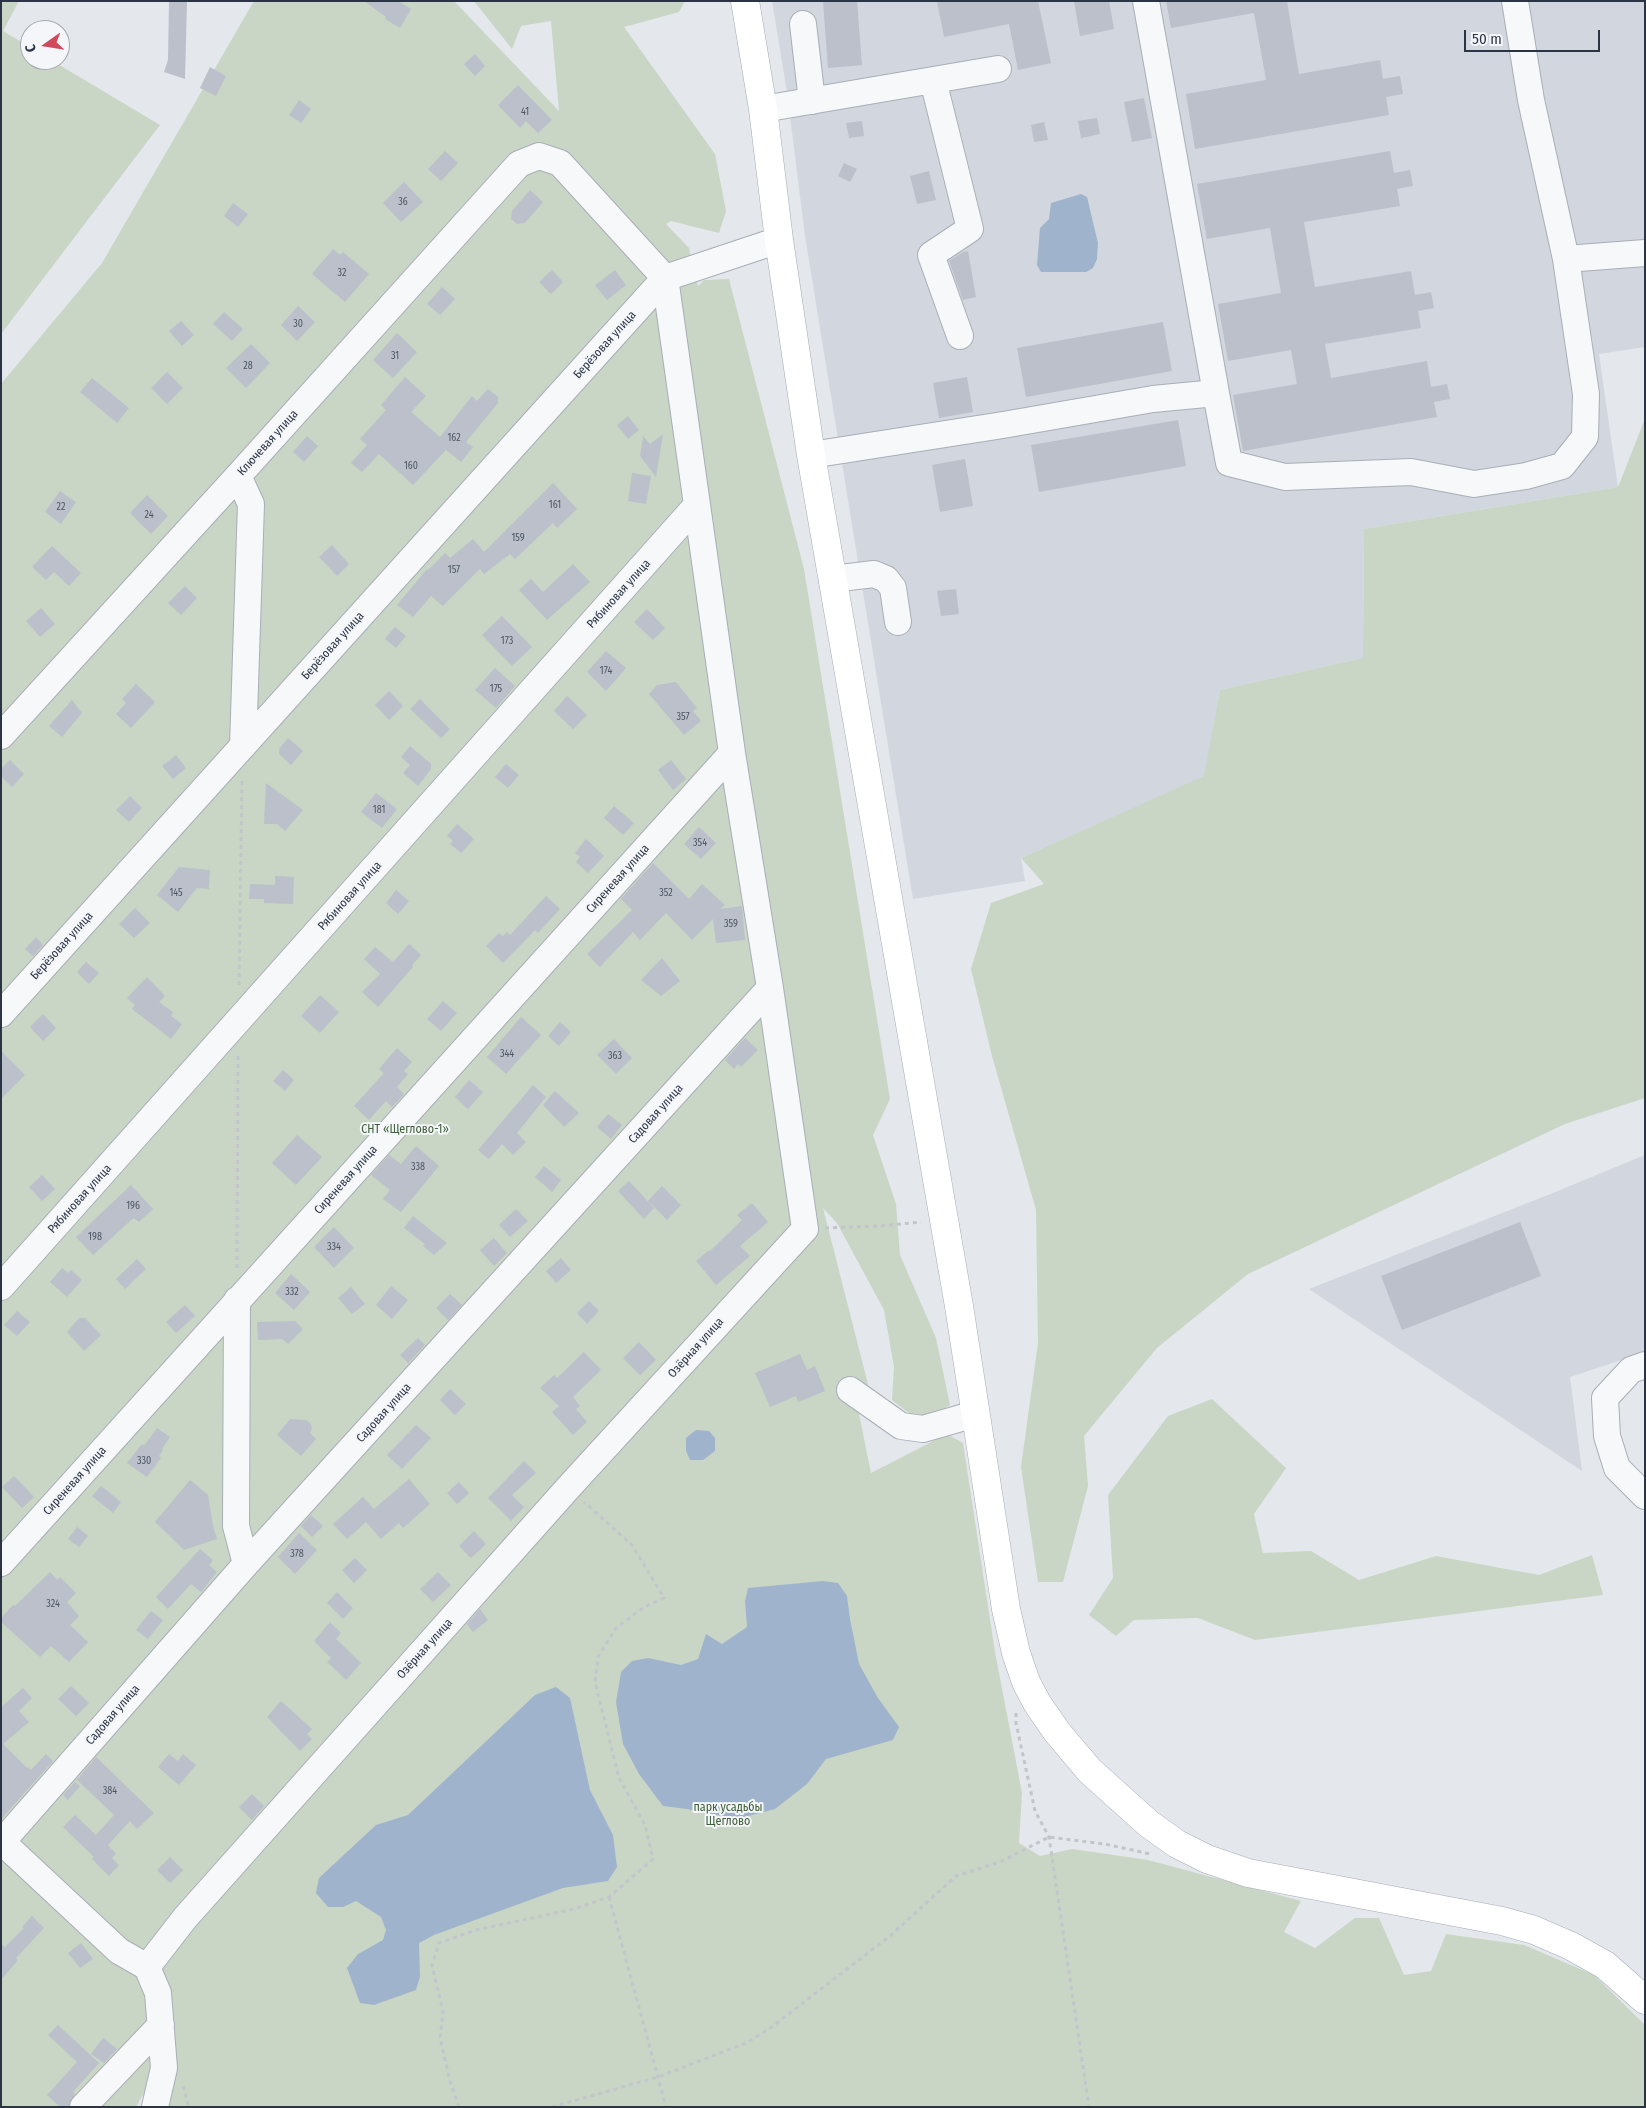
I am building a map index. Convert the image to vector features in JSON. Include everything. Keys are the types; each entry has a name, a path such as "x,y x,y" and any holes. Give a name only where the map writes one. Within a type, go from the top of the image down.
{"main road":[{"path":"745,1 763,109 779,240 811,454 832,580 944,1220 1006,1609 1016,1653 1026,1682 1037,1703 1057,1732 1090,1771 1134,1812 1177,1844 1207,1859 1248,1874 1502,1921 1534,1930 1571,1946 1605,1965 1645,2000"}],"street":[{"path":"1146,1 1229,463 1285,477 1411,472 1474,484 1526,476 1562,466 1585,436 1586,394 1566,259 1531,100 1515,1"},
{"path":"803,24 812,101"},
{"path":"763,109 998,69"},
{"path":"933,80 970,229 931,254 960,336"},
{"name":"Ключевая улица","path":"1,736 519,164 539,156 560,163 666,278"},
{"path":"779,240 666,278 732,753 770,988 805,1229"},
{"path":"1566,259 1645,253"},
{"name":"Берёзовая улица","path":"1,1014 666,278"},
{"path":"811,454 1003,425 1153,399 1216,393"},
{"path":"238,476 251,504 243,746"},
{"name":"Рябиновая улица","path":"1,1287 697,506"},
{"path":"832,580 874,574 886,579 893,588 898,622"},
{"name":"Сиреневая улица","path":"1,1563 732,753"},
{"name":"Садовая улица","path":"1,1842 246,1564 770,988"},
{"name":"Озёрная улица","path":"147,1967 185,1918 568,1488 805,1229"},
{"path":"237,1300 236,1526 246,1564"},
{"path":"1645,1365 1631,1370 1605,1398 1607,1436 1617,1468 1645,1496"},
{"path":"850,1390 901,1426 923,1429 975,1414"},
{"path":"1,1842 119,1951 147,1967 158,1993 164,2068 155,2107"},
{"path":"83,2107 160,2026"}],"path":[{"path":"237,1300 238,1022 243,746"},
{"path":"805,1229 880,1226 944,1220"},
{"path":"459,2107 450,2081 440,2038 442,2012 432,1965 439,1943 476,1930 574,1909 609,1897 653,1859 645,1825 619,1778 595,1682 598,1657 616,1628 644,1607 664,1598 632,1545 568,1488"},
{"path":"1016,1703 1016,1723 1035,1811 1049,1836 1089,2107"},
{"path":"552,2107 658,2077 746,2043 768,2029 890,1936 956,1876 1000,1862 1049,1836"},
{"path":"609,1897 666,2107"},
{"path":"566,2103 570,2107"}],"shaded area":[{"path":"772,1 1645,1 1645,347 1599,354 1618,487 1364,529 1363,658 1220,690 1205,776 1021,858 1025,881 913,899 805,236 787,92"},
{"path":"1645,1155 1645,1352 1570,1377 1582,1471 1309,1289 1548,1195"}],"green space":[{"path":"1,1 19,1 3,31 20,41 20,70 68,70 160,125 1,334"},
{"name":"СНТ «Щеглово-1»","path":"254,1 454,1 559,111 551,21 521,26 512,49 474,1 685,1 679,12 624,27 715,154 726,211 719,233 671,221 666,224 689,248 698,286 704,280 729,279 804,569 890,1099 873,1135 896,1204 900,1255 936,1338 950,1405 935,1414 915,1418 892,1400 894,1367 884,1310 837,1223 823,1208 870,1392 857,1404 871,1473 947,1434 963,1443 995,1652 1022,1793 1019,1843 1040,1856 1072,1849 1148,1860 1301,1901 1284,1932 1315,1948 1355,1918 1379,1918 1404,1975 1431,1971 1446,1934 1524,1945 1594,1975 1645,2025 1645,2107 161,2107 155,2043 146,2089 136,2107 1,2107 1,384 102,263"},
{"path":"1645,419 1645,1098 1565,1124 1248,1274 1157,1348 1084,1436 1088,1486 1063,1582 1038,1582 1021,1467 1038,1343 1036,1210 992,1056 971,969 991,903 1044,884 1021,858 1204,776 1220,690 1363,658 1364,529 1618,487"},
{"path":"1212,1399 1286,1468 1254,1514 1263,1553 1311,1551 1359,1580 1436,1556 1539,1575 1592,1555 1603,1595 1255,1640 1198,1618 1134,1620 1116,1636 1089,1615 1113,1578 1108,1495 1168,1416"}],"water":[{"path":"1081,194 1087,197 1098,243 1097,259 1093,268 1086,272 1041,272 1037,265 1040,228 1049,219 1051,203"},
{"path":"696,1430 709,1431 715,1438 715,1451 703,1460 690,1460 686,1451 686,1438"},
{"path":"823,1581 838,1583 847,1596 859,1664 878,1698 899,1727 893,1740 826,1759 807,1784 775,1809 737,1819 663,1806 639,1774 623,1744 616,1702 621,1672 632,1661 648,1658 681,1665 698,1659 706,1634 722,1644 747,1627 745,1601 748,1588"},
{"path":"556,1687 570,1698 590,1790 613,1835 617,1867 608,1881 563,1888 434,1935 419,1943 420,1977 416,1990 374,2005 360,2003 347,1968 358,1954 383,1940 386,1930 381,1917 356,1901 343,1907 328,1907 316,1893 319,1878 376,1825 408,1815 535,1695"}],"building":[{"path":"169,1 187,1 185,79 164,72 168,60"},
{"path":"364,1 398,1 411,9 400,28 385,19 386,17"},
{"path":"823,1 857,1 862,65 828,68"},
{"path":"937,1 1038,1 1051,63 1018,70 1009,24 944,37"},
{"path":"1074,1 1109,1 1114,29 1080,36"},
{"path":"1166,1 1287,1 1299,74 1380,60 1383,79 1400,76 1403,94 1386,97 1389,115 1195,149 1186,94 1266,80 1254,13 1171,28"},
{"path":"475,54 485,66 475,76 464,64"},
{"path":"210,67 226,76 216,96 200,88"},
{"path":"518,85 552,120 538,133 526,121 520,128 498,105"},
{"path":"1144,98 1152,138 1132,142 1124,102"},
{"path":"299,100 311,109 301,123 289,115"},
{"path":"1097,118 1100,134 1081,138 1078,121"},
{"path":"862,121 864,136 849,138 846,123"},
{"path":"1044,122 1048,140 1034,142 1031,125"},
{"path":"445,151 458,163 441,181 428,169"},
{"path":"1390,151 1394,173 1410,170 1413,186 1397,189 1400,206 1304,222 1315,287 1411,271 1415,295 1431,292 1434,308 1418,311 1421,328 1325,344 1331,378 1427,361 1431,387 1447,384 1450,399 1434,402 1437,417 1243,451 1233,395 1297,384 1291,350 1228,361 1218,304 1281,293 1270,228 1207,239 1197,184"},
{"path":"844,163 857,169 850,182 838,176"},
{"path":"929,171 936,200 917,204 910,176"},
{"path":"404,182 423,202 401,222 383,203"},
{"path":"530,190 543,202 525,223 517,224 511,219 512,211"},
{"path":"233,203 248,214 238,227 224,216"},
{"path":"333,249 340,255 343,252 369,274 345,302 312,274"},
{"path":"968,251 976,297 963,300 949,261"},
{"path":"552,270 563,282 551,294 539,282"},
{"path":"615,270 626,285 607,300 595,285"},
{"path":"442,287 455,299 440,315 427,304"},
{"path":"298,306 315,322 297,341 281,325"},
{"path":"224,312 243,329 232,341 213,324"},
{"path":"181,321 194,335 182,346 169,331"},
{"path":"1163,322 1172,371 1026,397 1017,348"},
{"path":"397,333 417,352 393,378 373,360"},
{"path":"251,344 270,363 246,388 226,368"},
{"path":"167,372 183,388 167,404 151,388"},
{"path":"405,377 426,396 411,412 440,437 472,396 477,401 488,389 498,397 498,403 466,442 473,447 461,462 446,450 413,485 379,454 362,472 351,463 367,445 360,439 386,410 381,405"},
{"path":"967,377 973,412 939,418 933,383"},
{"path":"92,378 129,408 117,423 80,392"},
{"path":"628,416 639,430 628,439 617,425"},
{"path":"1178,420 1186,466 1039,492 1031,445"},
{"path":"663,434 656,477 640,456 643,436 650,444"},
{"path":"307,436 318,446 304,462 293,452"},
{"path":"965,459 973,506 940,512 932,465"},
{"path":"632,473 651,476 646,504 628,501"},
{"path":"553,483 577,509 557,528 553,523 515,559 510,554 484,574 480,569 443,606 431,596 413,617 397,605 427,569 445,553 450,558 473,539 484,552"},
{"path":"60,491 76,502 61,524 45,512"},
{"path":"147,495 168,516 151,534 130,513"},
{"path":"332,545 349,564 337,576 319,557"},
{"path":"52,546 81,573 69,586 54,572 46,580 32,567"},
{"path":"573,564 590,582 547,620 519,590 531,579 543,592"},
{"path":"185,586 197,598 181,615 168,603"},
{"path":"956,589 959,614 941,616 937,591"},
{"path":"41,608 55,624 40,637 26,621"},
{"path":"647,609 665,628 653,640 634,622"},
{"path":"502,616 532,647 512,666 482,635"},
{"path":"395,627 406,636 396,648 385,639"},
{"path":"606,651 626,668 606,691 587,672"},
{"path":"495,668 515,686 496,708 475,690"},
{"path":"676,682 697,708 693,711 701,721 684,735 649,694 657,685"},
{"path":"136,684 155,702 131,728 116,714 126,703 122,699"},
{"path":"389,691 403,706 389,720 375,705"},
{"path":"567,696 587,715 573,729 554,711"},
{"path":"420,699 450,729 441,738 410,709"},
{"path":"72,700 82,713 62,737 49,726"},
{"path":"288,738 303,751 291,765 279,754 279,749"},
{"path":"410,746 431,764 431,769 418,786 403,773 410,765 401,757"},
{"path":"176,755 186,768 173,779 162,766"},
{"path":"10,760 24,774 12,787 1,776 1,769"},
{"path":"671,760 686,779 673,790 658,770"},
{"path":"506,764 519,775 508,788 495,777"},
{"path":"266,783 303,810 285,831 277,824 264,824"},
{"path":"376,793 397,809 382,828 361,812"},
{"path":"130,796 142,808 129,822 116,810"},
{"path":"614,806 634,823 623,835 604,818"},
{"path":"457,824 474,839 461,853 450,844 453,841 447,836"},
{"path":"699,827 716,843 701,859 684,844"},
{"path":"586,839 604,856 588,873 576,862 580,857 575,853"},
{"path":"653,863 689,899 702,884 725,905 720,909 742,906 745,940 716,943 713,919 692,940 666,913 640,940 633,932 600,967 587,954 632,910 621,899"},
{"path":"179,867 210,870 209,889 197,888 178,912 157,895"},
{"path":"275,876 294,877 293,904 264,903 264,899 249,899 250,884 275,885"},
{"path":"396,890 409,901 398,914 386,903"},
{"path":"546,896 560,909 538,933 535,930 503,963 486,946 499,933 503,936 507,932 510,935"},
{"path":"135,908 150,923 134,938 119,924"},
{"path":"36,937 43,945 33,956 25,949"},
{"path":"409,944 421,955 378,1007 362,992 380,974 364,959 375,947 393,962"},
{"path":"662,958 680,981 661,996 641,980"},
{"path":"86,962 99,973 89,984 77,972"},
{"path":"147,977 165,996 159,1002 173,1012 171,1016 182,1024 171,1039 132,1009 135,1005 127,998"},
{"path":"320,995 339,1012 320,1033 301,1016"},
{"path":"443,1001 457,1013 441,1031 427,1019"},
{"path":"43,1014 56,1028 43,1041 30,1027"},
{"path":"521,1017 541,1035 506,1074 487,1057"},
{"path":"560,1022 571,1032 559,1046 548,1036"},
{"path":"745,1038 758,1050 741,1067 738,1064 734,1069 725,1060"},
{"path":"614,1039 632,1058 616,1074 597,1055"},
{"path":"397,1048 412,1062 404,1071 408,1074 397,1087 404,1094 392,1107 386,1101 369,1120 354,1106 384,1073 379,1069"},
{"path":"1,1051 25,1075 1,1099"},
{"path":"283,1070 294,1080 285,1091 273,1081"},
{"path":"469,1080 483,1092 468,1109 455,1097"},
{"path":"533,1085 546,1097 517,1133 526,1142 513,1155 502,1144 489,1159 478,1150"},
{"path":"555,1091 579,1113 564,1127 543,1105"},
{"path":"608,1114 622,1125 611,1139 597,1127"},
{"path":"297,1135 322,1157 296,1185 272,1163"},
{"path":"416,1146 439,1166 401,1212 383,1199 390,1190 371,1175 389,1155 401,1164"},
{"path":"544,1166 561,1180 552,1192 535,1177"},
{"path":"42,1175 55,1189 42,1201 29,1187"},
{"path":"629,1181 654,1208 644,1219 618,1191"},
{"path":"131,1185 153,1209 139,1222 134,1218 130,1221 93,1255 76,1237"},
{"path":"662,1186 681,1205 667,1220 648,1201"},
{"path":"752,1203 768,1222 740,1246 750,1256 716,1285 696,1261 710,1251 742,1220 737,1215"},
{"path":"516,1209 528,1221 510,1237 499,1225"},
{"path":"413,1216 447,1243 434,1255 423,1246 425,1244 404,1228"},
{"path":"1520,1222 1541,1276 1402,1330 1381,1276"},
{"path":"334,1227 354,1248 334,1268 314,1247"},
{"path":"494,1238 507,1253 494,1266 480,1250"},
{"path":"561,1258 571,1270 556,1283 546,1271"},
{"path":"137,1259 146,1269 125,1289 116,1279"},
{"path":"62,1268 68,1273 71,1270 82,1280 67,1297 50,1282"},
{"path":"291,1274 310,1292 294,1310 275,1293"},
{"path":"391,1286 408,1300 392,1319 376,1305"},
{"path":"351,1287 365,1304 352,1314 338,1298"},
{"path":"450,1294 462,1305 448,1320 436,1308"},
{"path":"589,1301 599,1311 587,1324 577,1313"},
{"path":"185,1305 195,1316 176,1333 166,1322"},
{"path":"17,1311 30,1322 17,1336 4,1325"},
{"path":"79,1318 85,1318 101,1335 84,1351 67,1332"},
{"path":"295,1321 303,1329 288,1344 282,1339 258,1340 257,1322"},
{"path":"418,1338 425,1345 408,1363 400,1355"},
{"path":"639,1342 656,1360 640,1375 623,1358"},
{"path":"584,1352 601,1370 573,1397 580,1406 576,1409 587,1422 573,1435 552,1412 559,1406 540,1388 554,1375 557,1378"},
{"path":"800,1354 807,1370 815,1366 825,1391 798,1402 796,1396 770,1407 755,1373"},
{"path":"450,1389 466,1404 455,1415 440,1400"},
{"path":"290,1419 306,1420 310,1423 312,1428 310,1433 316,1439 301,1456 277,1435"},
{"path":"416,1425 431,1438 402,1469 387,1455"},
{"path":"157,1428 170,1437 159,1456 161,1458 147,1477 127,1463 142,1444 144,1446"},
{"path":"524,1461 536,1473 512,1495 524,1507 511,1521 488,1498"},
{"path":"14,1476 34,1497 22,1508 2,1487"},
{"path":"409,1479 430,1504 403,1528 399,1523 381,1539 366,1522 347,1539 333,1524 363,1497 374,1509"},
{"path":"190,1480 208,1495 217,1539 184,1550 155,1522"},
{"path":"459,1482 469,1493 457,1504 447,1493"},
{"path":"101,1486 121,1502 113,1513 92,1496"},
{"path":"311,1515 323,1526 312,1537 301,1526"},
{"path":"77,1527 88,1536 79,1547 68,1539"},
{"path":"474,1531 486,1544 471,1558 459,1546"},
{"path":"299,1533 317,1550 295,1574 278,1557"},
{"path":"200,1549 213,1560 209,1565 217,1572 201,1592 191,1584 168,1609 156,1597"},
{"path":"355,1558 367,1570 354,1583 342,1570"},
{"path":"50,1572 57,1580 60,1577 76,1593 67,1602 79,1616 70,1625 88,1642 69,1662 51,1646 40,1657 1,1622 1,1618 13,1605 15,1606"},
{"path":"438,1572 451,1585 433,1602 420,1589"},
{"path":"337,1592 353,1608 343,1619 327,1603"},
{"path":"480,1609 488,1620 473,1632 467,1624"},
{"path":"151,1611 163,1620 148,1639 136,1630"},
{"path":"330,1622 341,1633 336,1639 361,1663 346,1680 327,1662 331,1658 314,1641"},
{"path":"71,1686 89,1703 76,1716 58,1699"},
{"path":"23,1688 32,1698 19,1711 29,1722 3,1744 31,1770 46,1754 53,1761 1,1819 1,1707"},
{"path":"281,1701 312,1729 307,1734 312,1739 300,1751 267,1717"},
{"path":"169,1754 178,1761 183,1754 196,1765 179,1785 158,1767"},
{"path":"96,1757 154,1813 137,1829 130,1821 108,1845 116,1854 112,1858 119,1865 109,1876 92,1859 94,1857 63,1827 75,1815 96,1835 114,1815 77,1780"},
{"path":"75,1782 80,1786 68,1800 63,1795"},
{"path":"252,1794 264,1806 252,1820 239,1807"},
{"path":"170,1857 183,1870 170,1883 157,1870"},
{"path":"32,1916 44,1928 16,1958 18,1960 1,1980 1,1944 5,1947 24,1928 22,1927"},
{"path":"81,1943 93,1959 80,1968 68,1953"},
{"path":"58,2025 99,2063 73,2092 75,2094 68,2107 60,2107 47,2095 77,2062 48,2035"},
{"path":"103,2038 117,2049 104,2063 91,2054"}],"park label":[{"name":"парк усадьбы Щеглово","path":"728,1815"}]}
